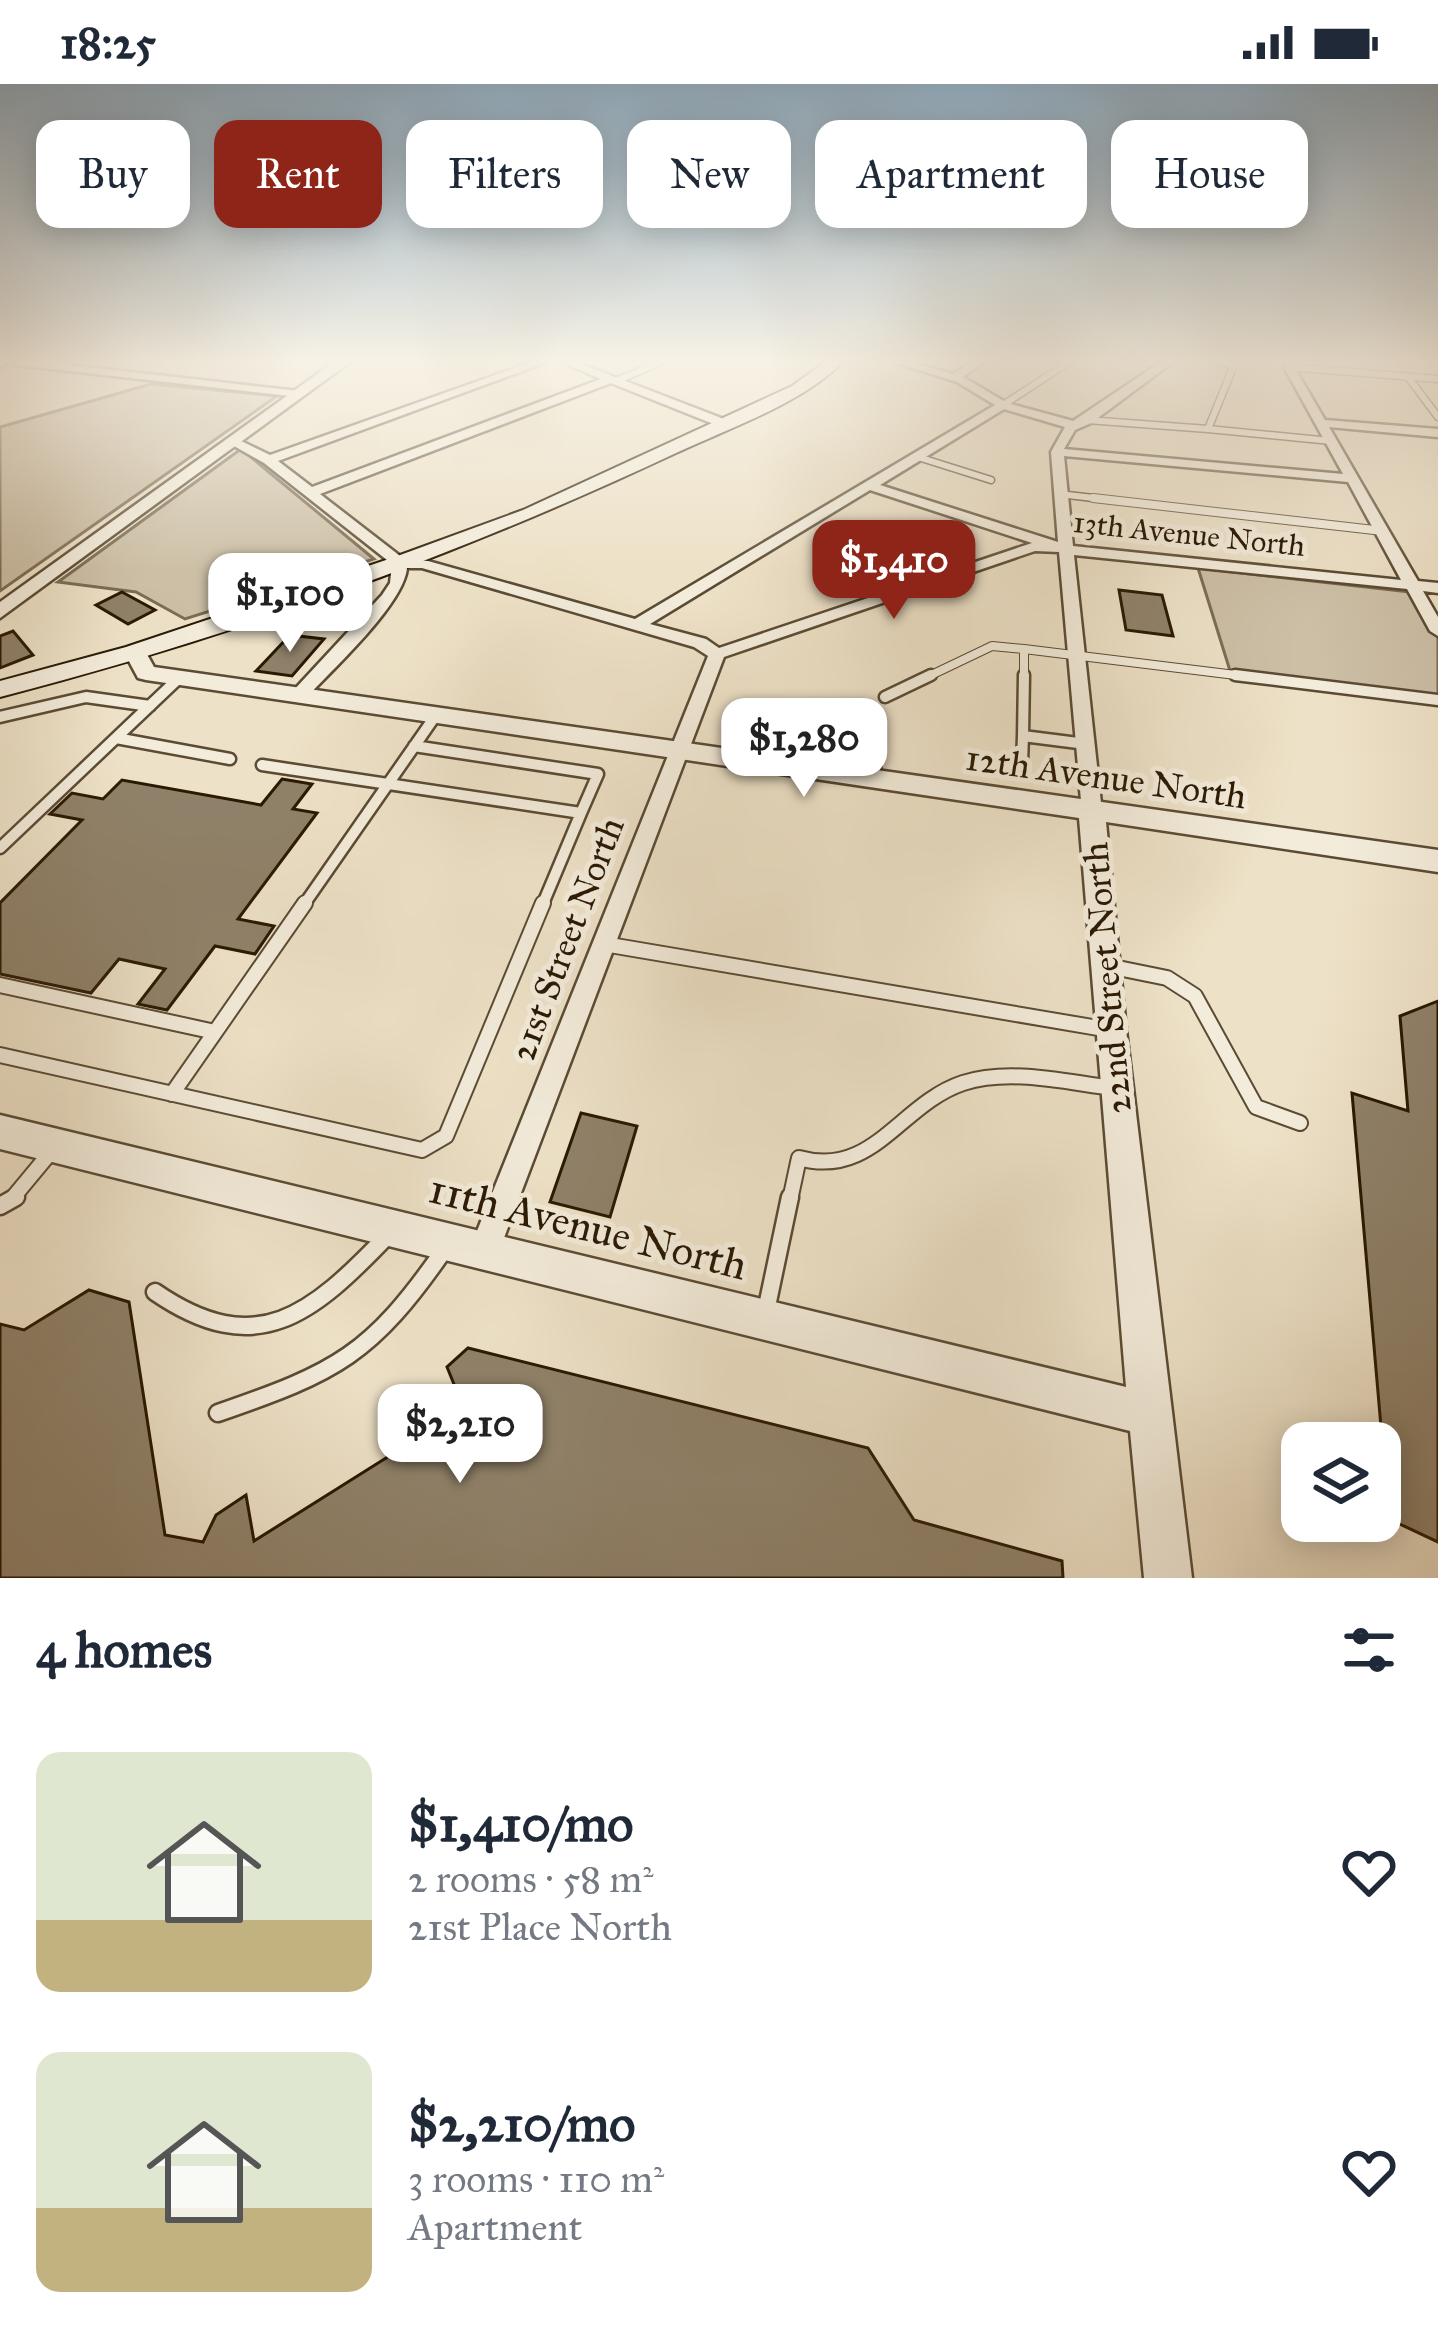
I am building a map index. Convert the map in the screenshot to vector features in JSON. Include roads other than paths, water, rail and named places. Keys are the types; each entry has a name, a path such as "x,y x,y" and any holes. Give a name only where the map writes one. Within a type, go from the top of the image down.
{"main road":[{"path":"0,689 134,652 400,563 530,514 707,432"}],"street":[{"path":"0,613 247,432"},
{"path":"269,460 348,432"},
{"path":"312,492 475,432"},
{"path":"635,626 959,432"},
{"path":"1065,432 1057,452 1353,479"},
{"path":"1326,432 1386,531 1438,632"},
{"path":"233,442 269,460 400,563 423,564 700,643 717,654 1034,548 1064,549"},
{"name":"22nd Street North","path":"1057,452 1110,1030 1168,1578"},
{"name":"13th Avenue North","path":"870,486 1064,549 1438,588"},
{"path":"299,695 388,598 398,583 400,563"},
{"name":"12th Avenue North","path":"134,652 146,673 1438,861"},
{"name":"21st Street North","path":"467,1246 604,944 717,654"},
{"name":"11th Avenue North","path":"0,1132 1152,1414"}],"lane":[{"path":"1236,432 1331,441"},
{"path":"918,457 991,480"},
{"path":"1059,494 1386,531"},
{"path":"885,697 992,646 1438,700"},
{"path":"1022,762 1024,649"},
{"path":"0,848 179,678"},
{"path":"0,717 86,697 150,706"},
{"path":"172,1094 436,716"},
{"path":"800,769 810,737 842,726 878,756 873,780"},
{"path":"1023,736 1086,744"},
{"path":"116,738 230,759"},
{"path":"0,1054 422,1150 446,1136 598,774 414,746"},
{"path":"262,765 580,813"},
{"path":"604,944 1110,1030"},
{"path":"1105,966 1167,978 1196,996 1256,1106 1300,1123"},
{"path":"0,986 215,1032"},
{"path":"764,1320 800,1158 831,1166 850,1160 924,1101 964,1083 1001,1077 1117,1088"},
{"path":"0,1206 16,1198 56,1145"},
{"path":"155,1292 179,1312 234,1330 276,1325 338,1284 394,1229"},
{"path":"218,1413 319,1379 347,1364 376,1342 467,1246"}]}
